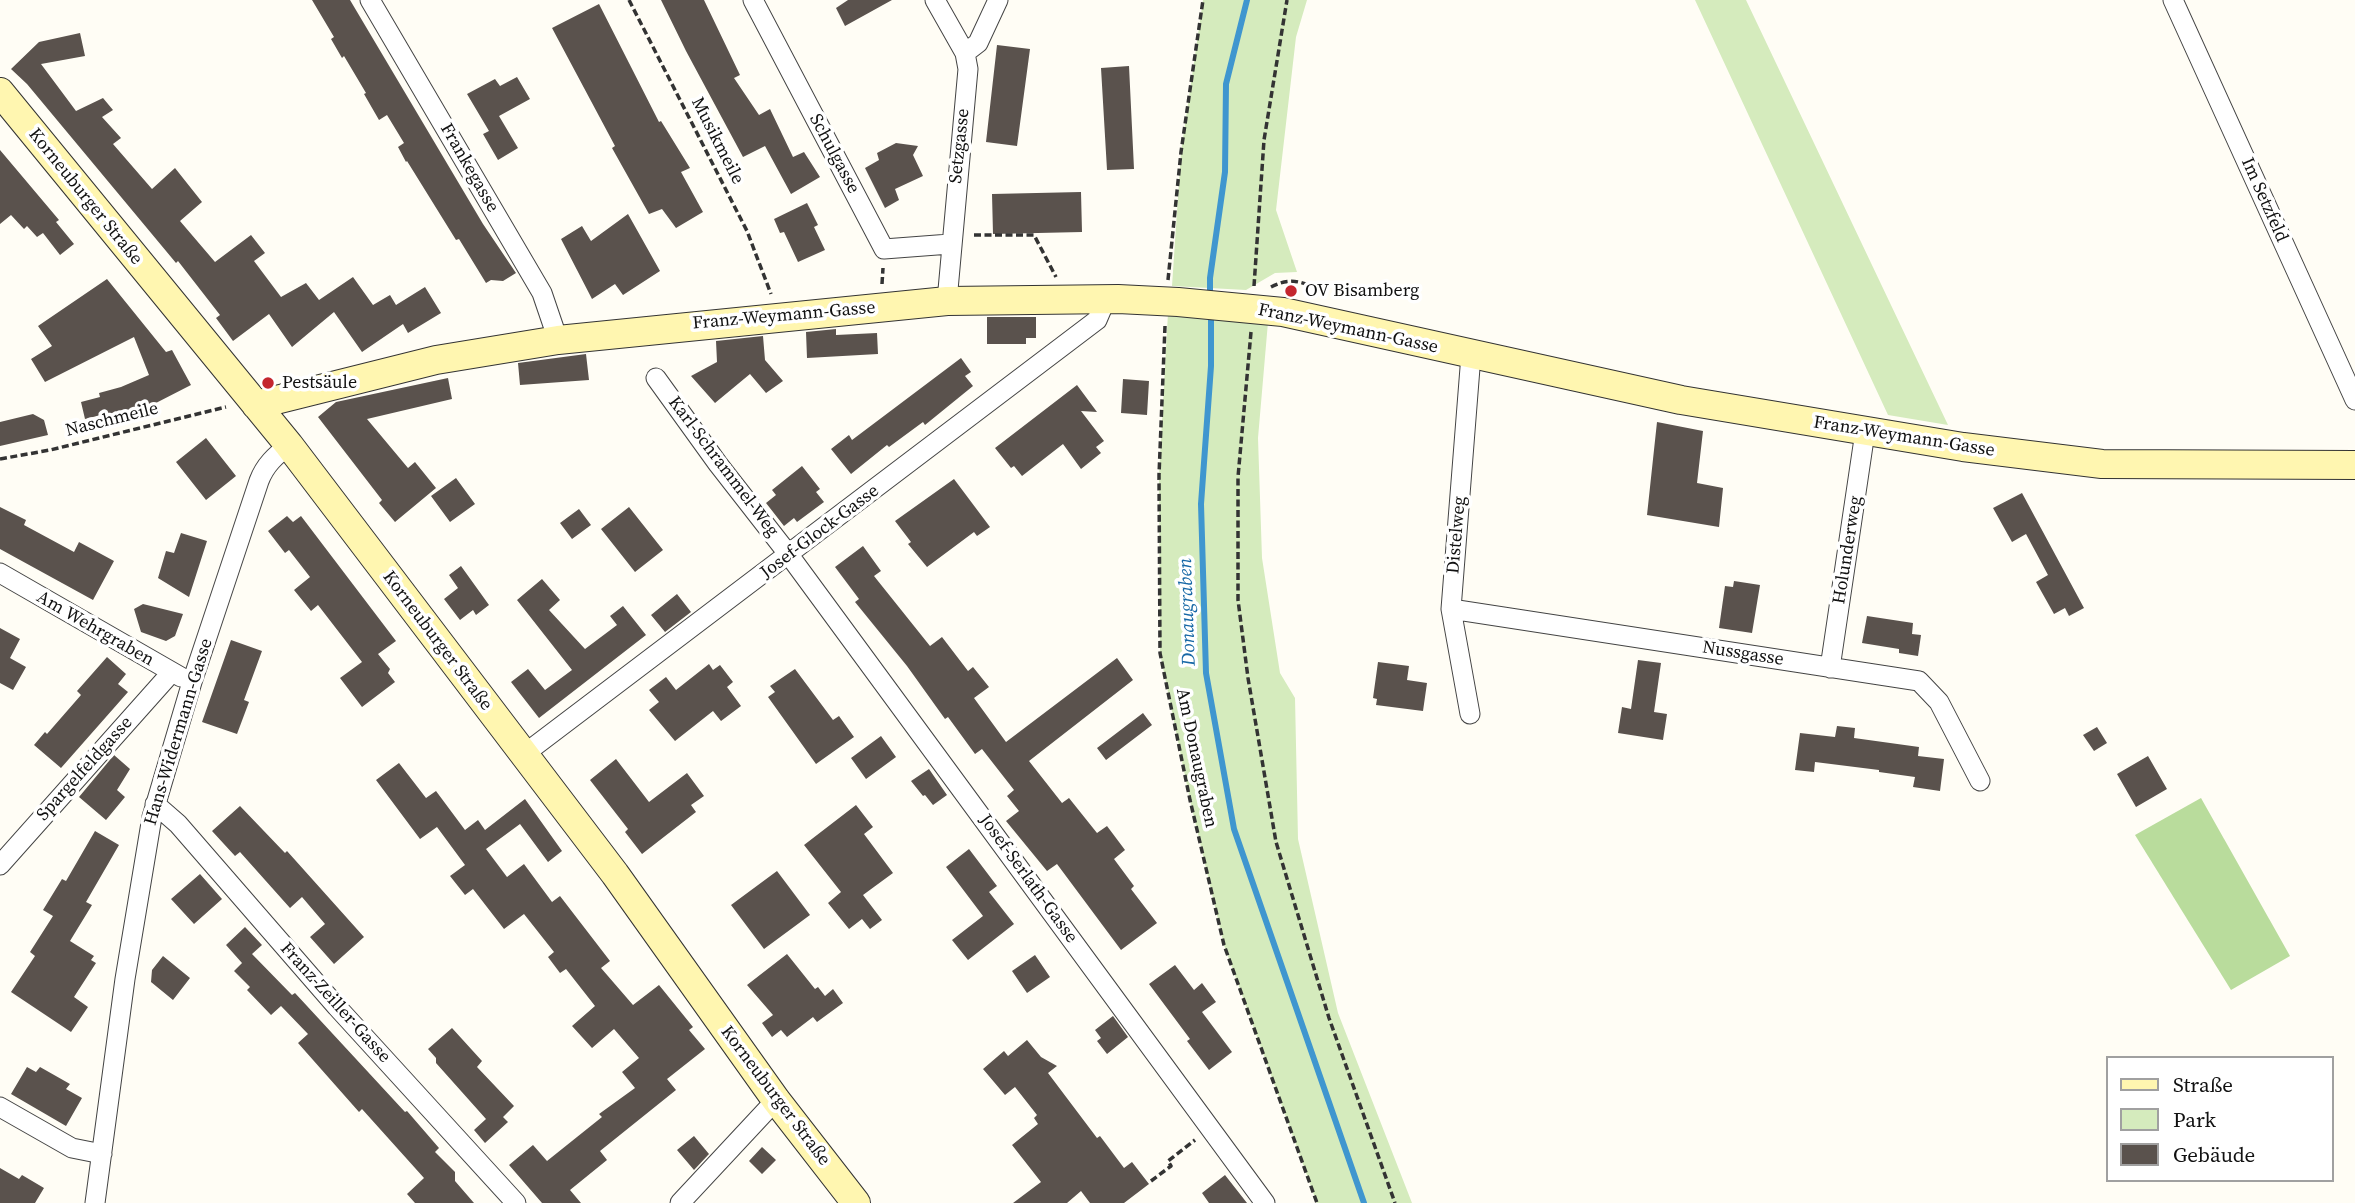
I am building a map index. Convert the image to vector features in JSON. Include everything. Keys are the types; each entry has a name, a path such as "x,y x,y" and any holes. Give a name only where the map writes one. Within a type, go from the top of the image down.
{"street":[{"name":"Frankegasse","path":"370,0 542,293 558,340"},
{"name":"Schulgasse","path":"753,0 884,248 957,240"},
{"path":"935,0 965,53 978,43 998,0"},
{"name":"Im Setzfeld","path":"2174,0 2355,400"},
{"name":"Setzgasse","path":"947,301 957,240 968,69 965,53"},
{"name":"Korneuburger Straße","path":"0,93 243,405 289,445 615,874 776,1100 856,1203"},
{"name":"Franz-Weymann-Gasse","path":"243,405 436,360 558,340 947,301 1170,297 1250,304 1681,400 1963,447 2102,464 2355,465"},
{"name":"Josef-Glock-Gasse","path":"523,755 1097,320 1106,299"},
{"name":"Distelweg","path":"1469,714 1451,609 1471,355"},
{"name":"Karl-Schrammel-Weg","path":"656,378 789,555"},
{"name":"Holunderweg","path":"1830,668 1865,432"},
{"name":"Hans-Widermann-Gasse","path":"95,1203 136,905 155,804 192,682 263,470 289,445"},
{"name":"Josef-Serlath-Gasse","path":"789,555 1265,1203"},
{"name":"Am Wehrgraben","path":"0,573 171,673 192,682"},
{"name":"Nussgasse","path":"1451,609 1919,681 1939,702 1980,781"},
{"name":"Spargelfeldgasse","path":"0,865 171,673"},
{"name":"Franz-Zeiller-Gasse","path":"155,804 178,824 337,1007 516,1203"},
{"path":"680,1203 776,1100"},
{"path":"0,1107 72,1148 102,1154"}],"path":[{"name":"Musikmeile","path":"629,0 747,231 772,297"},
{"name":"Am Donaugraben","path":"1203,0 1181,152 1170,297 1159,475 1160,653 1190,800 1224,945 1317,1203"},
{"path":"1287,0 1264,140 1250,304 1238,477 1238,600 1248,678 1276,842 1329,1018 1395,1203"},
{"path":"957,240 1034,235 1055,272 1058,285"},
{"name":"Naschmeile","path":"0,459 243,405"},
{"path":"1151,1181 1171,1166 1168,1161 1211,1128"}],"green space":[{"path":"1203,0 1307,0 1296,37 1276,210 1297,272 1275,273 1246,290 1172,286 1181,152"},
{"path":"1695,0 1746,0 1948,425 1888,415"},
{"path":"1168,313 1268,322 1258,438 1262,558 1280,673 1295,698 1298,839 1338,1013 1412,1203 1317,1203 1224,945 1190,800 1160,653 1159,475"},
{"path":"2201,798 2290,956 2231,990 2135,835"}],"building":[{"path":"312,0 350,0 483,224 516,273 503,281 491,280 486,283 406,162 398,147 404,143 387,115 379,120 364,94 366,93 331,39 334,37"},
{"path":"661,0 704,0 740,75 734,78 759,115 770,109 793,157 804,152 820,177 791,194 765,146 743,157"},
{"path":"848,0 892,0 845,26 836,8"},
{"path":"599,4 659,122 661,121 690,168 681,172 703,212 676,228 662,209 649,214 612,148 615,146 552,28"},
{"path":"80,33 85,56 41,64 76,111 103,98 113,110 102,117 121,138 113,144 152,189 175,168 202,202 180,221 215,262 251,235 265,253 254,261 281,297 306,283 319,300 353,277 373,305 390,295 396,305 425,287 441,313 408,333 403,324 362,352 334,312 292,347 269,314 233,341 216,318 220,315 178,261 176,263 27,84 11,69 39,42"},
{"path":"997,45 1030,49 1017,146 986,142"},
{"path":"1129,66 1134,169 1107,170 1101,68"},
{"path":"517,77 530,99 499,116 518,148 498,160 483,134 489,131 467,94 495,79 500,86"},
{"path":"896,143 918,146 913,155 923,176 895,189 899,200 885,208 865,168 879,160 877,153"},
{"path":"0,150 59,220 56,222 74,244 60,255 43,233 37,237 27,226 24,229 11,215 0,224"},
{"path":"1081,192 1082,232 993,234 992,194"},
{"path":"807,203 818,225 814,227 825,250 798,262 784,232 780,233 774,219"},
{"path":"628,214 660,271 623,295 615,284 592,299 561,239 582,226 591,241"},
{"path":"107,279 166,352 172,350 191,385 152,405 106,417 105,414 85,419 81,402 100,397 99,393 149,375 134,337 45,382 31,359 52,346 38,326"},
{"path":"987,317 1036,317 1036,338 1026,338 1026,344 987,344"},
{"path":"836,329 836,335 877,333 878,354 807,358 806,332"},
{"path":"763,336 765,360 783,381 766,393 750,374 715,403 691,376 717,362 716,341"},
{"path":"586,354 589,380 520,385 518,363"},
{"path":"961,358 971,372 965,376 973,386 925,425 923,422 889,447 887,445 851,474 831,449 849,435 852,440"},
{"path":"448,378 452,399 367,419 408,468 415,462 436,488 395,522 379,503 382,500 318,417 336,402"},
{"path":"1123,379 1149,381 1147,415 1121,413"},
{"path":"1077,385 1097,412 1081,411 1104,441 1096,447 1101,453 1081,469 1063,444 1022,476 1014,466 1011,468 995,448"},
{"path":"33,414 44,420 48,435 0,446 0,422"},
{"path":"1657,422 1703,431 1697,483 1723,488 1719,527 1647,515"},
{"path":"206,438 236,476 206,500 176,462"},
{"path":"802,466 820,489 816,492 824,502 797,522 794,518 784,526 766,503 776,495 772,490"},
{"path":"456,478 475,504 450,522 431,496"},
{"path":"954,479 990,527 977,536 974,532 927,567 908,544 911,542 895,521"},
{"path":"2022,493 2084,608 2069,616 2065,608 2054,614 2036,582 2048,575 2026,534 2012,542 1993,508"},
{"path":"0,507 26,520 24,525 74,552 79,542 114,561 93,600 0,549"},
{"path":"629,507 663,550 635,572 601,529"},
{"path":"579,509 591,525 572,539 560,523"},
{"path":"287,516 293,522 301,516 396,641 378,654 390,669 388,673 395,682 362,707 340,678 362,662 318,605 311,611 294,590 310,577 289,550 285,553 268,531"},
{"path":"181,533 207,541 189,597 158,578 166,551 174,553"},
{"path":"863,546 881,571 874,576 930,646 942,637 968,671 973,667 989,687 974,698 1006,742 1117,658 1133,680 1029,761 1062,803 1069,798 1097,833 1107,826 1125,850 1114,859 1134,886 1131,889 1157,923 1121,950 1057,864 1047,871 1006,821 1019,811 1007,796 1014,790 982,749 975,754 948,717 945,719 907,666 855,602 859,599 835,567"},
{"path":"461,566 489,605 476,615 473,610 460,620 444,599 458,588 449,575"},
{"path":"542,579 560,600 549,610 585,649 617,625 610,616 623,606 646,635 539,718 511,682 528,669 545,690 572,670 517,600"},
{"path":"1734,581 1760,585 1752,633 1719,628 1725,586 1733,587"},
{"path":"677,594 691,612 665,632 651,615"},
{"path":"143,604 183,614 175,636 166,641 141,632 134,609"},
{"path":"1867,616 1913,623 1912,634 1921,635 1918,656 1899,653 1899,649 1862,643"},
{"path":"0,628 20,639 10,658 26,667 13,690 0,683"},
{"path":"231,640 262,651 244,700 249,702 237,734 202,722"},
{"path":"107,657 126,674 118,684 128,692 61,768 34,745 81,695 77,691"},
{"path":"1638,660 1661,663 1654,712 1667,714 1663,740 1618,733 1622,707 1631,709"},
{"path":"1378,662 1409,666 1407,680 1427,683 1423,711 1376,705 1377,699 1373,698"},
{"path":"709,664 713,670 720,665 733,682 727,687 741,706 721,721 713,711 675,741 649,710 659,702 649,690 666,677 676,690"},
{"path":"795,669 833,720 839,716 854,737 816,764 768,697 775,692 770,686"},
{"path":"1143,713 1152,725 1106,760 1097,748"},
{"path":"1837,726 1855,728 1854,738 1919,747 1918,756 1944,759 1940,791 1913,787 1915,777 1879,770 1815,762 1814,772 1795,770 1800,733 1835,737"},
{"path":"2097,727 2107,743 2094,751 2083,735"},
{"path":"881,736 896,757 866,779 851,758"},
{"path":"114,755 130,769 117,790 125,797 106,820 79,797"},
{"path":"2148,756 2167,789 2136,807 2117,774"},
{"path":"616,759 649,802 687,773 704,796 691,805 696,812 642,854 625,832 628,829 590,780"},
{"path":"399,763 426,798 436,791 465,830 478,820 485,830 525,799 562,851 548,862 520,824 486,849 507,877 524,864 552,902 560,896 610,961 601,968 633,1005 659,985 693,1027 689,1030 705,1049 667,1079 676,1090 600,1151 607,1160 570,1190 581,1203 542,1203 509,1165 533,1145 547,1161 602,1117 599,1114 635,1088 622,1072 639,1058 614,1029 592,1048 572,1026 595,1006 566,969 560,973 548,957 554,952 524,914 504,929 473,889 465,895 450,876 465,865 437,827 420,839 376,780"},
{"path":"929,769 947,795 933,805 911,781"},
{"path":"856,805 873,827 864,834 893,873 863,895 882,920 870,929 862,919 849,929 828,903 841,892 804,845"},
{"path":"240,806 285,853 287,851 364,937 334,964 310,937 325,924 302,897 290,908 240,852 235,856 212,831"},
{"path":"95,831 119,845 86,902 92,905 70,941 94,956 91,960 96,963 74,997 88,1007 71,1032 11,992 35,956 30,952 53,916 43,910 62,879 66,881"},
{"path":"969,849 997,886 989,892 1014,924 968,960 952,940 983,916 946,867"},
{"path":"777,871 810,915 764,949 731,905"},
{"path":"200,874 222,899 194,924 171,899"},
{"path":"245,927 262,945 252,954 292,995 295,993 405,1112 407,1111 439,1148 435,1152 455,1172 455,1181 474,1203 415,1203 407,1194 424,1178 362,1109 359,1112 298,1043 308,1034 281,1006 271,1015 247,990 250,987 234,971 242,963 226,945"},
{"path":"787,954 815,989 818,987 825,996 833,989 843,1003 817,1022 813,1017 787,1037 781,1030 772,1037 762,1023 773,1015 747,985"},
{"path":"1035,955 1050,977 1027,993 1012,971"},
{"path":"163,956 190,978 173,1000 151,982 152,970"},
{"path":"1175,965 1194,990 1202,983 1216,1002 1202,1012 1232,1052 1209,1070 1187,1041 1190,1039 1149,984"},
{"path":"1113,1016 1128,1037 1107,1054 1097,1041 1101,1038 1095,1030"},
{"path":"452,1028 482,1061 477,1067 514,1106 503,1117 508,1122 485,1143 474,1130 486,1119 436,1063 436,1058 428,1049"},
{"path":"1027,1040 1041,1057 1057,1066 1048,1073 1097,1138 1100,1136 1124,1168 1132,1162 1149,1184 1124,1203 1090,1203 1081,1191 1067,1203 1013,1203 1041,1182 1012,1145 1038,1124 1034,1118 1037,1115 1015,1087 1005,1095 983,1069 1004,1051 1008,1056"},
{"path":"27,1067 36,1072 40,1067 70,1084 66,1089 82,1098 66,1126 11,1094"},
{"path":"694,1136 709,1154 694,1170 677,1150"},
{"path":"762,1147 776,1160 762,1174 749,1161"},
{"path":"0,1168 19,1179 22,1175 44,1188 35,1203 0,1203"},
{"path":"1225,1175 1247,1203 1209,1203 1202,1193"}],"waterway":[{"name":"Donaugraben","path":"1210,299 1210,278 1225,172 1226,84 1247,0"},
{"name":"Donaugraben","path":"1211,313 1211,366 1201,504 1206,673 1234,829 1364,1203"}],"place":[{"name":"OV Bisamberg","path":"1291,291"},
{"name":"Pestsäule","path":"268,383"}]}
